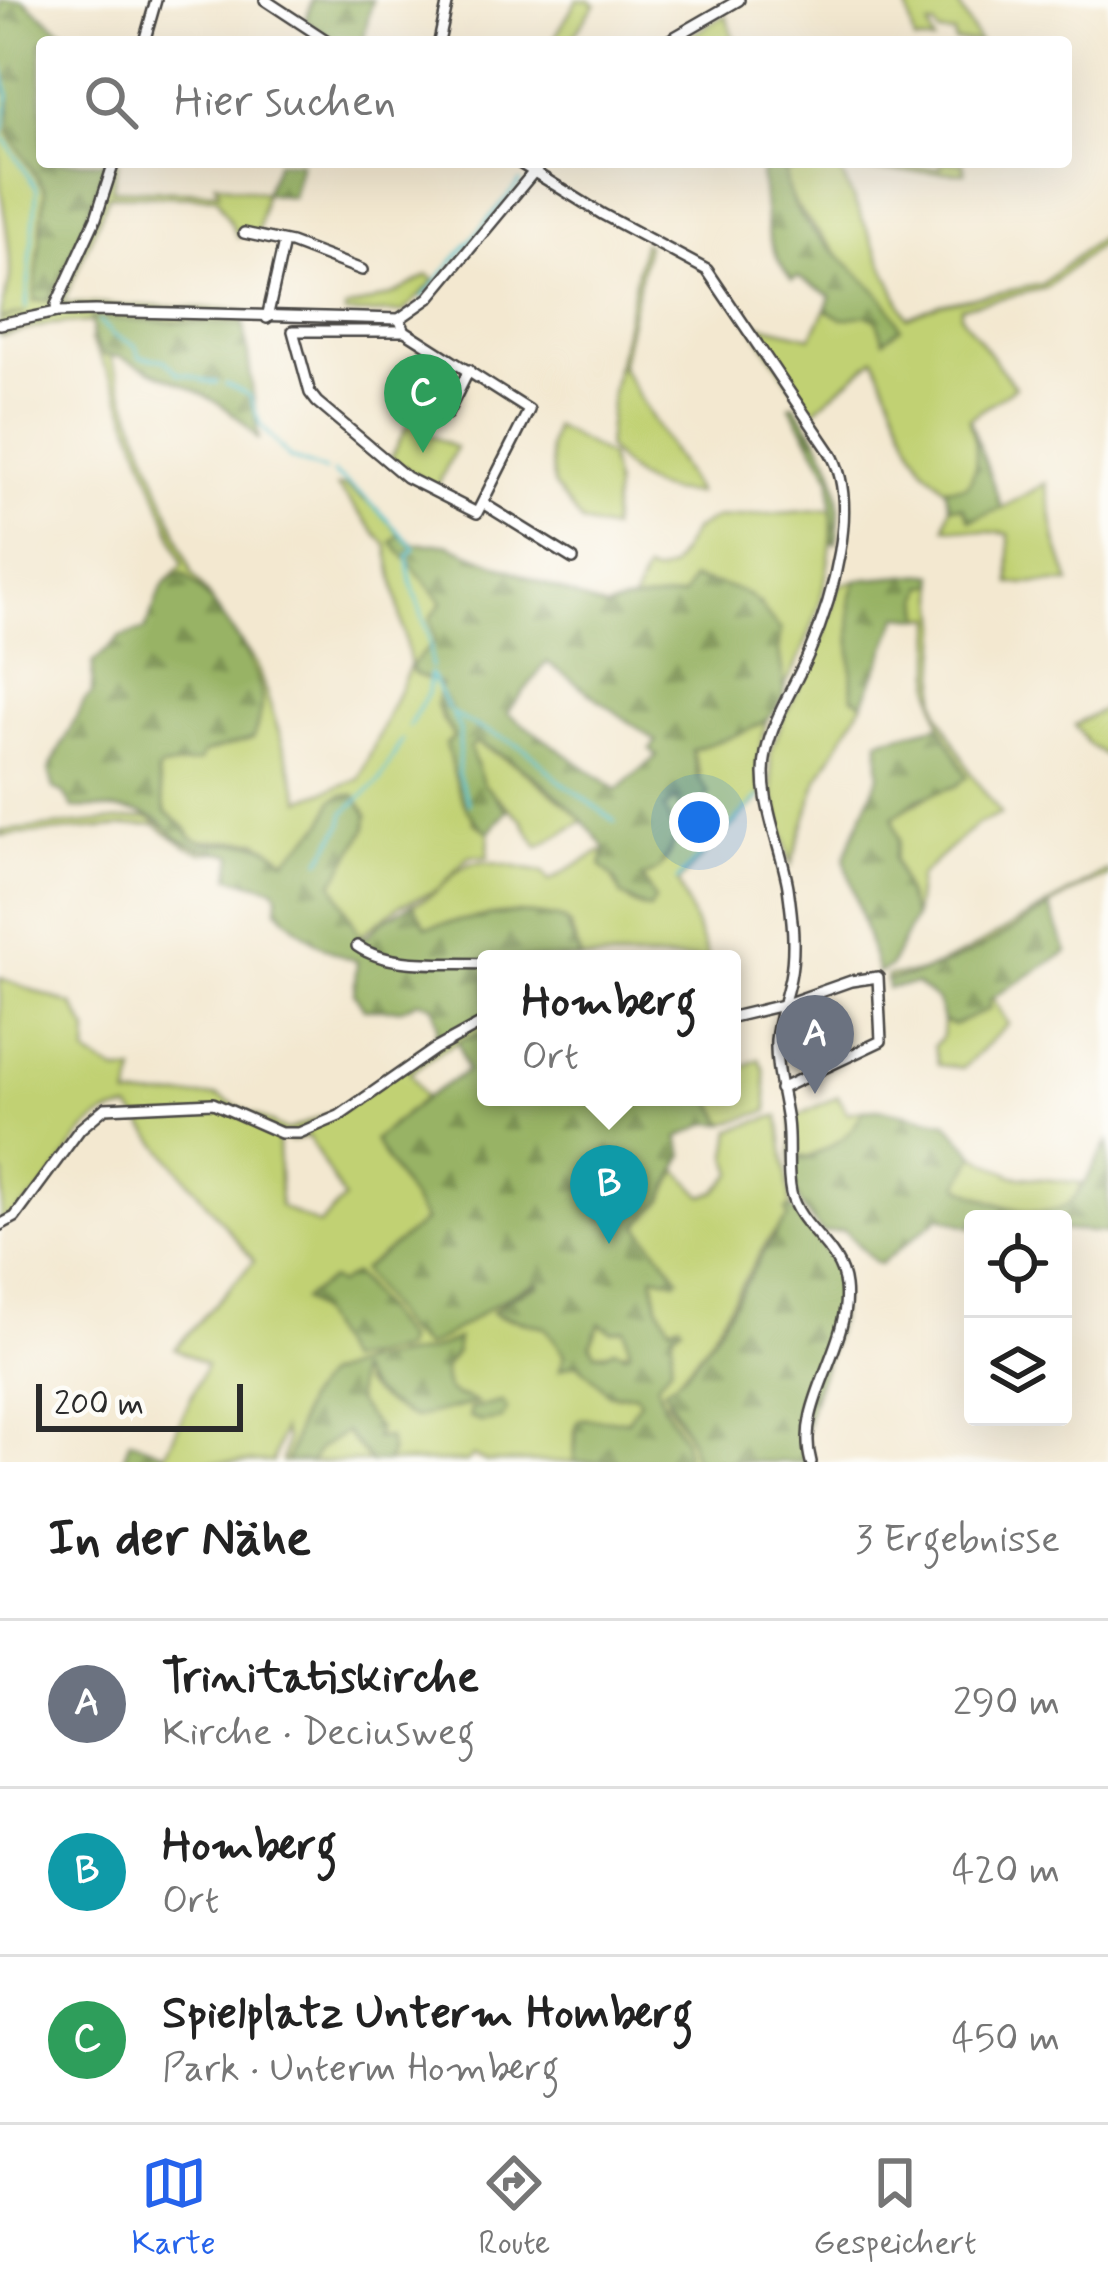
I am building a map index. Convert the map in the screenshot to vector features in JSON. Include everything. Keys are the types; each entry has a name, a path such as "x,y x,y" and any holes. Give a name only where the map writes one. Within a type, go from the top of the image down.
{"street":[{"path":"146,36 156,0"},
{"path":"265,0 320,36"},
{"path":"440,36 448,0"},
{"path":"676,36 739,0"},
{"path":"57,312 56,304 96,218 112,168"},
{"path":"0,324 57,312 400,319 429,298 537,168"},
{"path":"540,168 707,270 842,476 844,512 824,611 764,761 791,913 792,970 776,1040 793,1199 828,1244 845,1286 845,1307 808,1431 812,1462"},
{"path":"244,233 325,253 362,270"},
{"path":"267,318 284,242"},
{"path":"400,319 405,331"},
{"path":"298,329 405,331 470,370 529,410 484,504 474,513 414,482 317,402 292,334 298,329"},
{"path":"447,413 470,370"},
{"path":"484,504 573,559"},
{"path":"356,946 370,956 477,963"},
{"path":"741,1015 878,977 881,1041 780,1089"},
{"path":"0,1226 15,1217 80,1129 105,1108 212,1102 281,1133 299,1133 340,1116 435,1049 477,1027"}],"green space":[{"path":"0,0 23,0 75,36 36,36 36,168 104,168 78,240 49,300 34,301 45,190 9,133 10,97 0,59"},
{"path":"312,0 372,0 364,36 329,36 306,21"},
{"path":"577,0 595,5 573,36 556,36"},
{"path":"906,0 956,0 976,36 939,33 929,26 932,36 914,36"},
{"path":"726,15 733,36 689,36"},
{"path":"0,59 10,96 9,133 45,190 40,232 49,300 78,240 104,168 117,168 112,189 219,192 215,183 265,193 258,233 243,229 238,237 216,197 109,195 63,303 223,309 242,312 244,325 92,318 92,322 51,324 0,336 0,320 26,313 0,318 10,274 0,181"},
{"path":"275,168 299,168 292,197 265,193"},
{"path":"766,168 786,172 790,195 801,216 876,290 900,328 884,340 876,319 866,315 843,319 826,309 831,296 798,277 792,280 775,253 761,174"},
{"path":"819,168 964,168 965,173 840,170 907,317 939,304 1042,284 1108,231 1108,238 1046,288 961,307 961,316 1015,387 970,418 976,454 975,471 967,486 945,488 924,468 875,358 810,414 752,326 811,337 826,309 843,319 866,314 876,319 882,334 900,327 796,206 785,183 786,172"},
{"path":"643,243 647,245 621,366 697,493 668,491 646,483 607,448 612,391"},
{"path":"428,275 435,280 403,312 345,314 345,309 394,294"},
{"path":"91,318 244,325 259,441 231,412 196,391 120,357 103,355 94,340"},
{"path":"93,326 94,340 103,355 110,356 192,573 257,665 301,800 359,779 410,666 387,546 337,487 345,486 375,507 400,534 393,541 443,602 427,678 441,683 440,716 454,737 474,823 489,832 488,857 469,856 437,890 400,905 360,936 333,883 360,839 367,815 355,795 285,861 258,841 196,841 165,812 160,768 199,762 203,753 252,738 262,707 209,604 185,574 173,575 163,585 183,564 117,389 91,341"},
{"path":"794,404 817,439 837,484 836,543 832,542 831,477 790,406"},
{"path":"969,418 1002,508 970,520 963,507 950,506 945,488 966,486 974,471"},
{"path":"408,424 456,448 436,489 391,458"},
{"path":"554,426 609,456 615,488 611,530 582,523 554,486 549,448"},
{"path":"1046,483 1056,541 1070,583 1010,584 1009,534 945,527 950,506 963,507 970,520"},
{"path":"833,509 820,601 784,688 777,646 781,630 763,614 760,603 683,596 632,604 645,571 654,574 670,569 694,530 715,518"},
{"path":"400,534 413,544 446,544 606,609 683,596 692,579 717,584 749,596 781,630 782,700 751,729 692,750 698,777 709,794 686,824 677,798 664,808 676,838 659,869 643,878 655,900 649,909 622,896 601,866 605,848 564,801 530,773 476,742 470,748 483,783 507,810 489,832 471,815 446,744 454,737 436,705 441,684 414,674 410,666 435,642 430,619 442,602 392,542","holes":["547,662 656,741 650,750 657,756 617,790 507,713"]},
{"path":"181,573 205,595 250,661 262,698 253,738 204,753 199,762 160,768 157,773 166,812 190,837 215,844 261,845 285,860 323,824 333,800 355,795 367,815 366,829 333,883 360,936 365,938 384,920 413,904 426,927 496,915 565,920 577,950 477,950 477,1023 432,1047 438,1027 433,1005 419,1001 402,1009 364,1009 354,993 357,961 324,947 295,926 277,909 278,894 273,888 230,877 233,855 186,843 158,820 140,813 73,808 54,789 49,770 92,694 93,663 120,637 145,630 163,585"},
{"path":"935,575 936,584 925,586 923,618 899,616 863,703 852,696 850,600 856,580"},
{"path":"856,580 850,600 852,696 863,703 818,779 791,865 773,794 770,755 823,639 840,585"},
{"path":"936,584 939,713 971,774 1001,814 976,825 919,877 914,918 894,859 899,840 893,817 931,794 940,725 932,688 934,617 923,618 921,596 925,585"},
{"path":"1108,706 1108,758 1087,743 1075,725"},
{"path":"766,722 757,765 762,795 678,882 705,950 578,950 570,925 533,914 499,914 426,927 413,904 467,865 492,863 543,872 549,881 605,849 617,888 630,901 650,909 643,878 666,861 676,838 663,808 676,798 685,823 700,774 692,750"},
{"path":"940,725 967,777 956,786 917,799 893,817 899,840 894,859 914,918 890,967 878,973 844,858 879,775 879,740"},
{"path":"475,742 519,767 585,820 538,847 522,820 483,784 470,748"},
{"path":"148,817 202,849 224,852 202,853 187,847 154,824 0,836 0,831"},
{"path":"1108,870 1108,877 1069,894 963,957 927,971 887,981 887,976 921,972 966,952"},
{"path":"1050,907 1067,952 989,1000 989,1009 954,1025 943,1021 938,1001 916,984 888,988 887,981 952,962"},
{"path":"0,978 73,1005 88,1031 87,1055 116,1072 135,1072 128,1098 218,1096 287,1131 348,1106 430,1046 477,1022 477,1033 410,1073 425,1098 375,1139 425,1222 362,1270 404,1330 424,1347 538,1281 539,1285 509,1298 492,1312 545,1327 565,1354 562,1368 577,1363 616,1396 635,1394 641,1400 628,1421 581,1419 575,1430 574,1462 486,1462 473,1456 466,1462 387,1462 388,1438 375,1438 378,1429 356,1402 354,1371 361,1375 362,1384 404,1409 428,1411 476,1403 446,1386 444,1368 456,1352 457,1339 429,1351 361,1363 324,1376 305,1401 287,1462 282,1462 286,1440 282,1430 273,1462 162,1462 206,1365 175,1348 254,1261 130,1109 92,1124 42,1189 0,1221 5,1176 0,1170","holes":["308,1136 344,1199 319,1225 280,1206 278,1138 292,1141","359,1279 405,1341 375,1356 345,1361 318,1312"]},
{"path":"993,998 1008,1024 963,1068 938,1065 934,1046 942,1036 943,1021 954,1025 989,1009 988,1000"},
{"path":"477,1033 477,1106 715,1106 725,1124 709,1123 678,1138 684,1155 662,1201 638,1225 678,1277 676,1281 653,1275 658,1305 670,1326 682,1326 673,1333 671,1365 657,1384 663,1405 684,1440 686,1462 574,1462 577,1422 628,1420 640,1400 635,1394 610,1394 577,1363 560,1369 565,1354 545,1327 493,1313 538,1282 509,1296 425,1347 404,1330 362,1270 425,1221 374,1140 467,1071 458,1041","holes":["600,1323 611,1331 625,1329 630,1351 595,1353 590,1344"]},
{"path":"759,1059 768,1111 725,1124 715,1106 741,1106 741,1068"},
{"path":"838,1096 846,1113 863,1110 853,1128 807,1158 791,1153 792,1119"},
{"path":"863,1110 947,1122 975,1155 959,1185 999,1205 1022,1210 964,1210 964,1225 940,1217 880,1264 844,1230 823,1233 801,1205 791,1153 808,1158 833,1144 847,1134"},
{"path":"779,1117 789,1217 768,1240 706,1345 674,1384 667,1401 690,1440 694,1462 686,1461 657,1383 678,1323 670,1326 658,1305 653,1274 678,1277 638,1225 662,1201 678,1170 703,1196 715,1192 734,1173 728,1155 732,1130"},
{"path":"1108,1142 1108,1233 1072,1231 1072,1210 1052,1210 1073,1199"},
{"path":"975,1155 1013,1176 1082,1183 1074,1199 1052,1210 1015,1208 958,1185"},
{"path":"791,1208 831,1261 840,1294 832,1343 808,1415 807,1462 694,1462 690,1440 664,1389 682,1376 714,1335"},
{"path":"354,1274 406,1341 402,1350 345,1361 318,1312 303,1299 331,1279 338,1284"},
{"path":"600,1323 625,1328 630,1351 594,1353 590,1344"},
{"path":"458,1339 456,1352 444,1368 446,1387 476,1403 414,1418 380,1398 356,1370 356,1402 378,1429 375,1438 388,1438 391,1453 386,1462 371,1462 345,1432 319,1449 311,1462 287,1462 305,1401 324,1376 361,1363 429,1351"},
{"path":"502,1402 507,1409 502,1419 481,1422 470,1418 470,1409"},
{"path":"345,1432 371,1462 311,1462 319,1449"},
{"path":"130,1440 164,1453 162,1462 122,1462"}],"waterway":[{"path":"0,58 9,96 2,135 37,189 26,308"},
{"path":"422,298 520,182"},
{"path":"99,321 113,335 135,345 140,357 164,360 179,374 217,382"},
{"path":"294,324 390,326"},
{"path":"226,384 250,396 260,424 290,458 325,471"},
{"path":"333,473 365,497 415,548 408,556 409,570 429,638 431,667"},
{"path":"409,726 428,693 430,673"},
{"path":"431,675 448,709"},
{"path":"450,711 526,750 615,822"},
{"path":"453,717 460,730 458,775 469,804"},
{"path":"321,860 345,812 379,782 402,740"},
{"path":"677,880 760,796"}],"place":[{"name":"Spielplatz Unterm Homberg","path":"423,453"},
{"name":"Trinitatiskirche","path":"815,1094"},
{"name":"Homberg","path":"609,1244"}]}
